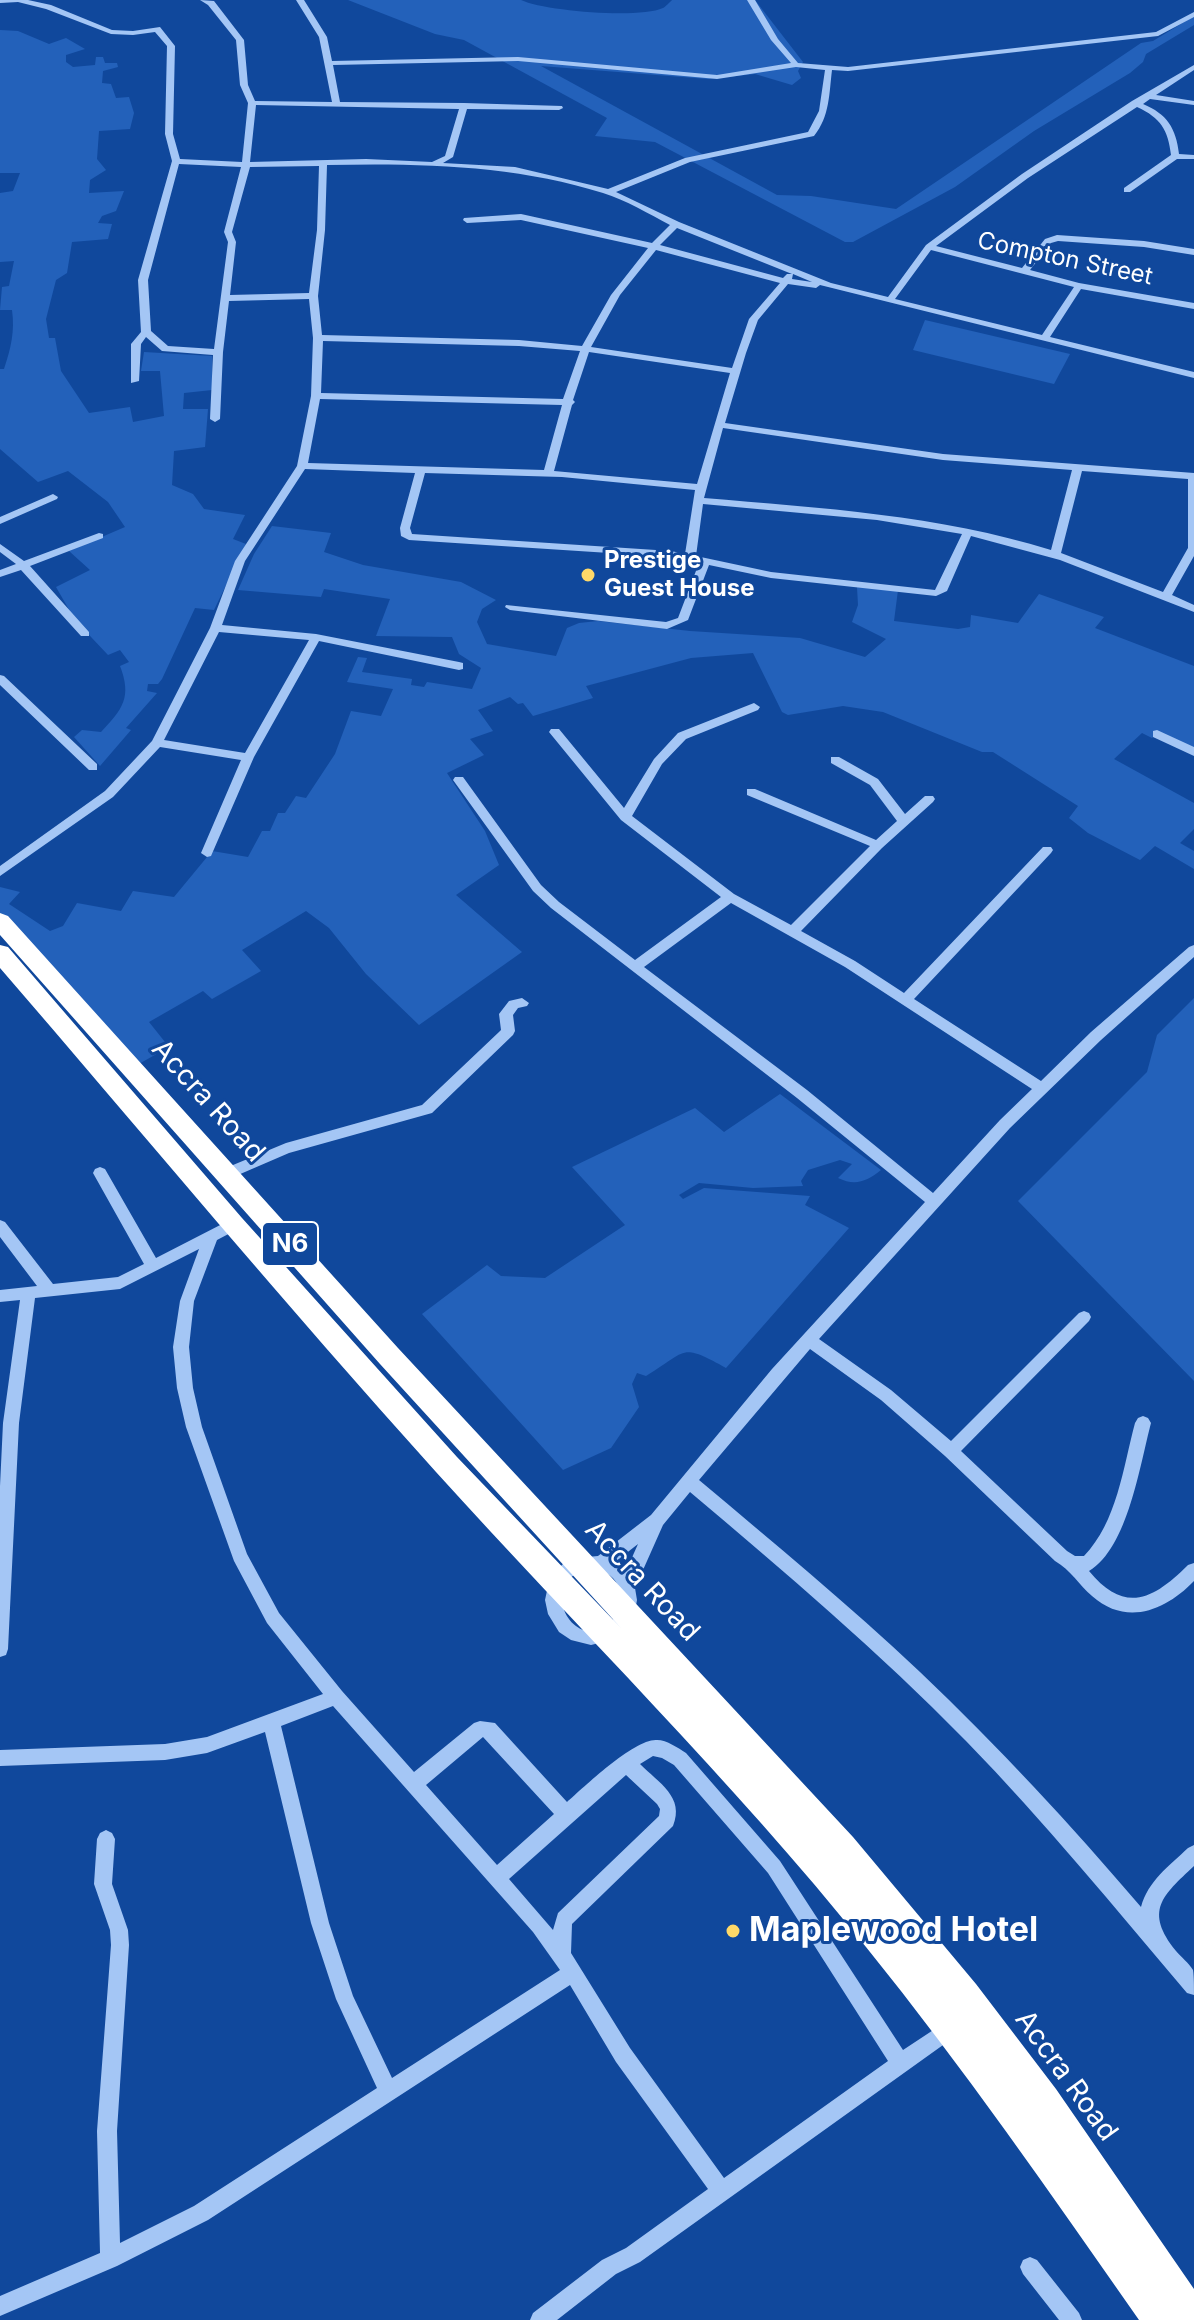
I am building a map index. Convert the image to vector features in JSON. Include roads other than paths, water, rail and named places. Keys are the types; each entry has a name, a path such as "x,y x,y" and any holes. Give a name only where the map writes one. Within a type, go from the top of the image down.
{"highway":[{"name":"Accra Road","path":"0,921 389,1356 591,1564 620,1612 775,1815 950,2028 1023,2125 1154,2318"},
{"name":"Accra Road","path":"0,953 206,1190 222,1230 362,1370 557,1583 620,1612 842,1848 965,1995 1120,2208 1194,2319"},
{"path":"362,1370 389,1356"}],"street":[{"path":"0,1 18,0 48,7 111,32 133,33 157,29 171,46 169,134 176,161 143,280 146,332 136,344 134,381"},
{"path":"207,2 222,0"},
{"path":"300,0 323,37 336,102"},
{"path":"751,0 775,40 796,65"},
{"path":"207,2 240,40 244,85 252,103 246,165 228,232 232,242 218,352 215,419"},
{"path":"329,63 518,59 717,77 796,65 848,69 1158,34 1194,14"},
{"path":"609,192 688,160 811,134 823,121 824,88 829,67"},
{"path":"890,300 929,247 1025,176 1194,67"},
{"path":"1146,96 1194,103"},
{"path":"252,103 559,108"},
{"path":"1135,103 1157,112 1168,123 1173,134 1175,156"},
{"path":"435,165 449,157 464,105"},
{"path":"1127,190 1175,156 1194,157"},
{"path":"449,157 459,166"},
{"path":"176,161 246,165 435,165 515,170 609,192 676,224 828,285"},
{"path":"0,872 109,794 157,743 215,628 240,561 302,466 316,396 318,338 313,296 321,230 323,163"},
{"path":"467,220 521,217 652,246 784,281 828,285 1194,375"},
{"path":"548,473 586,349 619,290 652,246 676,224"},
{"path":"1024,272 1048,241 1057,238 1144,244 1194,252"},
{"name":"Compton Street","path":"929,247 1079,286 1194,306"},
{"path":"690,558 701,487 722,425 735,371 754,319 795,271"},
{"path":"1045,338 1079,286"},
{"path":"226,298 313,296"},
{"path":"146,332 165,349 218,352"},
{"path":"318,338 512,342 586,349 735,371"},
{"path":"316,396 570,402"},
{"path":"722,425 943,457 1194,476 1193,549 1166,597"},
{"path":"302,466 548,473 701,487"},
{"path":"1055,556 1078,468"},
{"path":"421,469 405,528 405,534 409,537 690,558 771,575 936,593 942,591 968,532"},
{"path":"0,521 53,497"},
{"path":"699,501 846,513 968,532 1055,556 1194,609"},
{"path":"0,574 99,536"},
{"path":"0,547 23,565 85,634"},
{"path":"510,607 667,626 678,624 683,620 704,563"},
{"path":"215,628 316,637 459,666"},
{"path":"207,853 248,757 316,637"},
{"path":"0,679 93,767"},
{"path":"625,817 658,762 682,736 754,707"},
{"path":"555,732 625,817 730,897 906,999 1042,1089"},
{"path":"1157,734 1194,752"},
{"path":"157,743 248,757"},
{"path":"835,760 874,782 904,822"},
{"path":"459,780 537,888 802,1094 934,1202"},
{"path":"751,792 878,845"},
{"path":"791,933 878,845 929,799"},
{"path":"906,999 1047,850"},
{"path":"636,966 730,897"},
{"path":"620,1612 657,1520 767,1386 971,1160 1096,1036 1194,950"},
{"path":"226,1174 286,1148 427,1109 504,1036 508,1031 506,1014 514,1004 522,1003"},
{"path":"100,1173 153,1266"},
{"path":"0,1226 48,1289"},
{"path":"0,1296 120,1283 222,1230"},
{"path":"222,1230 187,1301 181,1347 185,1388 194,1427 240,1556 273,1618 336,1697 415,1783 567,1964 623,2055 721,2190"},
{"path":"0,1649 6,1425 28,1292"},
{"path":"951,1451 1084,1317"},
{"path":"809,1340 886,1395 951,1451 1061,1556 1073,1563 1101,1593 1137,1607 1149,1607 1167,1597 1194,1570"},
{"path":"1073,1563 1087,1564 1097,1556 1114,1524 1143,1423"},
{"path":"689,1481 820,1592 944,1707 1064,1834 1194,1986"},
{"path":"557,1583 571,1568 591,1564 657,1520"},
{"path":"0,1758 165,1752 207,1745 336,1697"},
{"path":"272,1723 320,1923 345,1999 388,2091"},
{"path":"415,1783 480,1729 489,1729 568,1816"},
{"path":"496,1878 645,1750 663,1749 680,1759 707,1788 799,1902 900,2063"},
{"path":"567,1964 560,1930 564,1919 667,1820 669,1807 663,1798 627,1764"},
{"path":"106,1839 103,1884 119,1930 120,1945 107,2131 110,2259"},
{"path":"1156,1939 1150,1919 1150,1902 1194,1854"},
{"path":"0,2306 110,2259 201,2213 388,2091 567,1964"},
{"path":"540,2320 609,2267 633,2255 950,2028"},
{"path":"1030,2267 1072,2320"}],"place":[{"name":"Prestige Guest House","path":"588,575"},
{"name":"Maplewood Hotel","path":"733,1931"}]}
